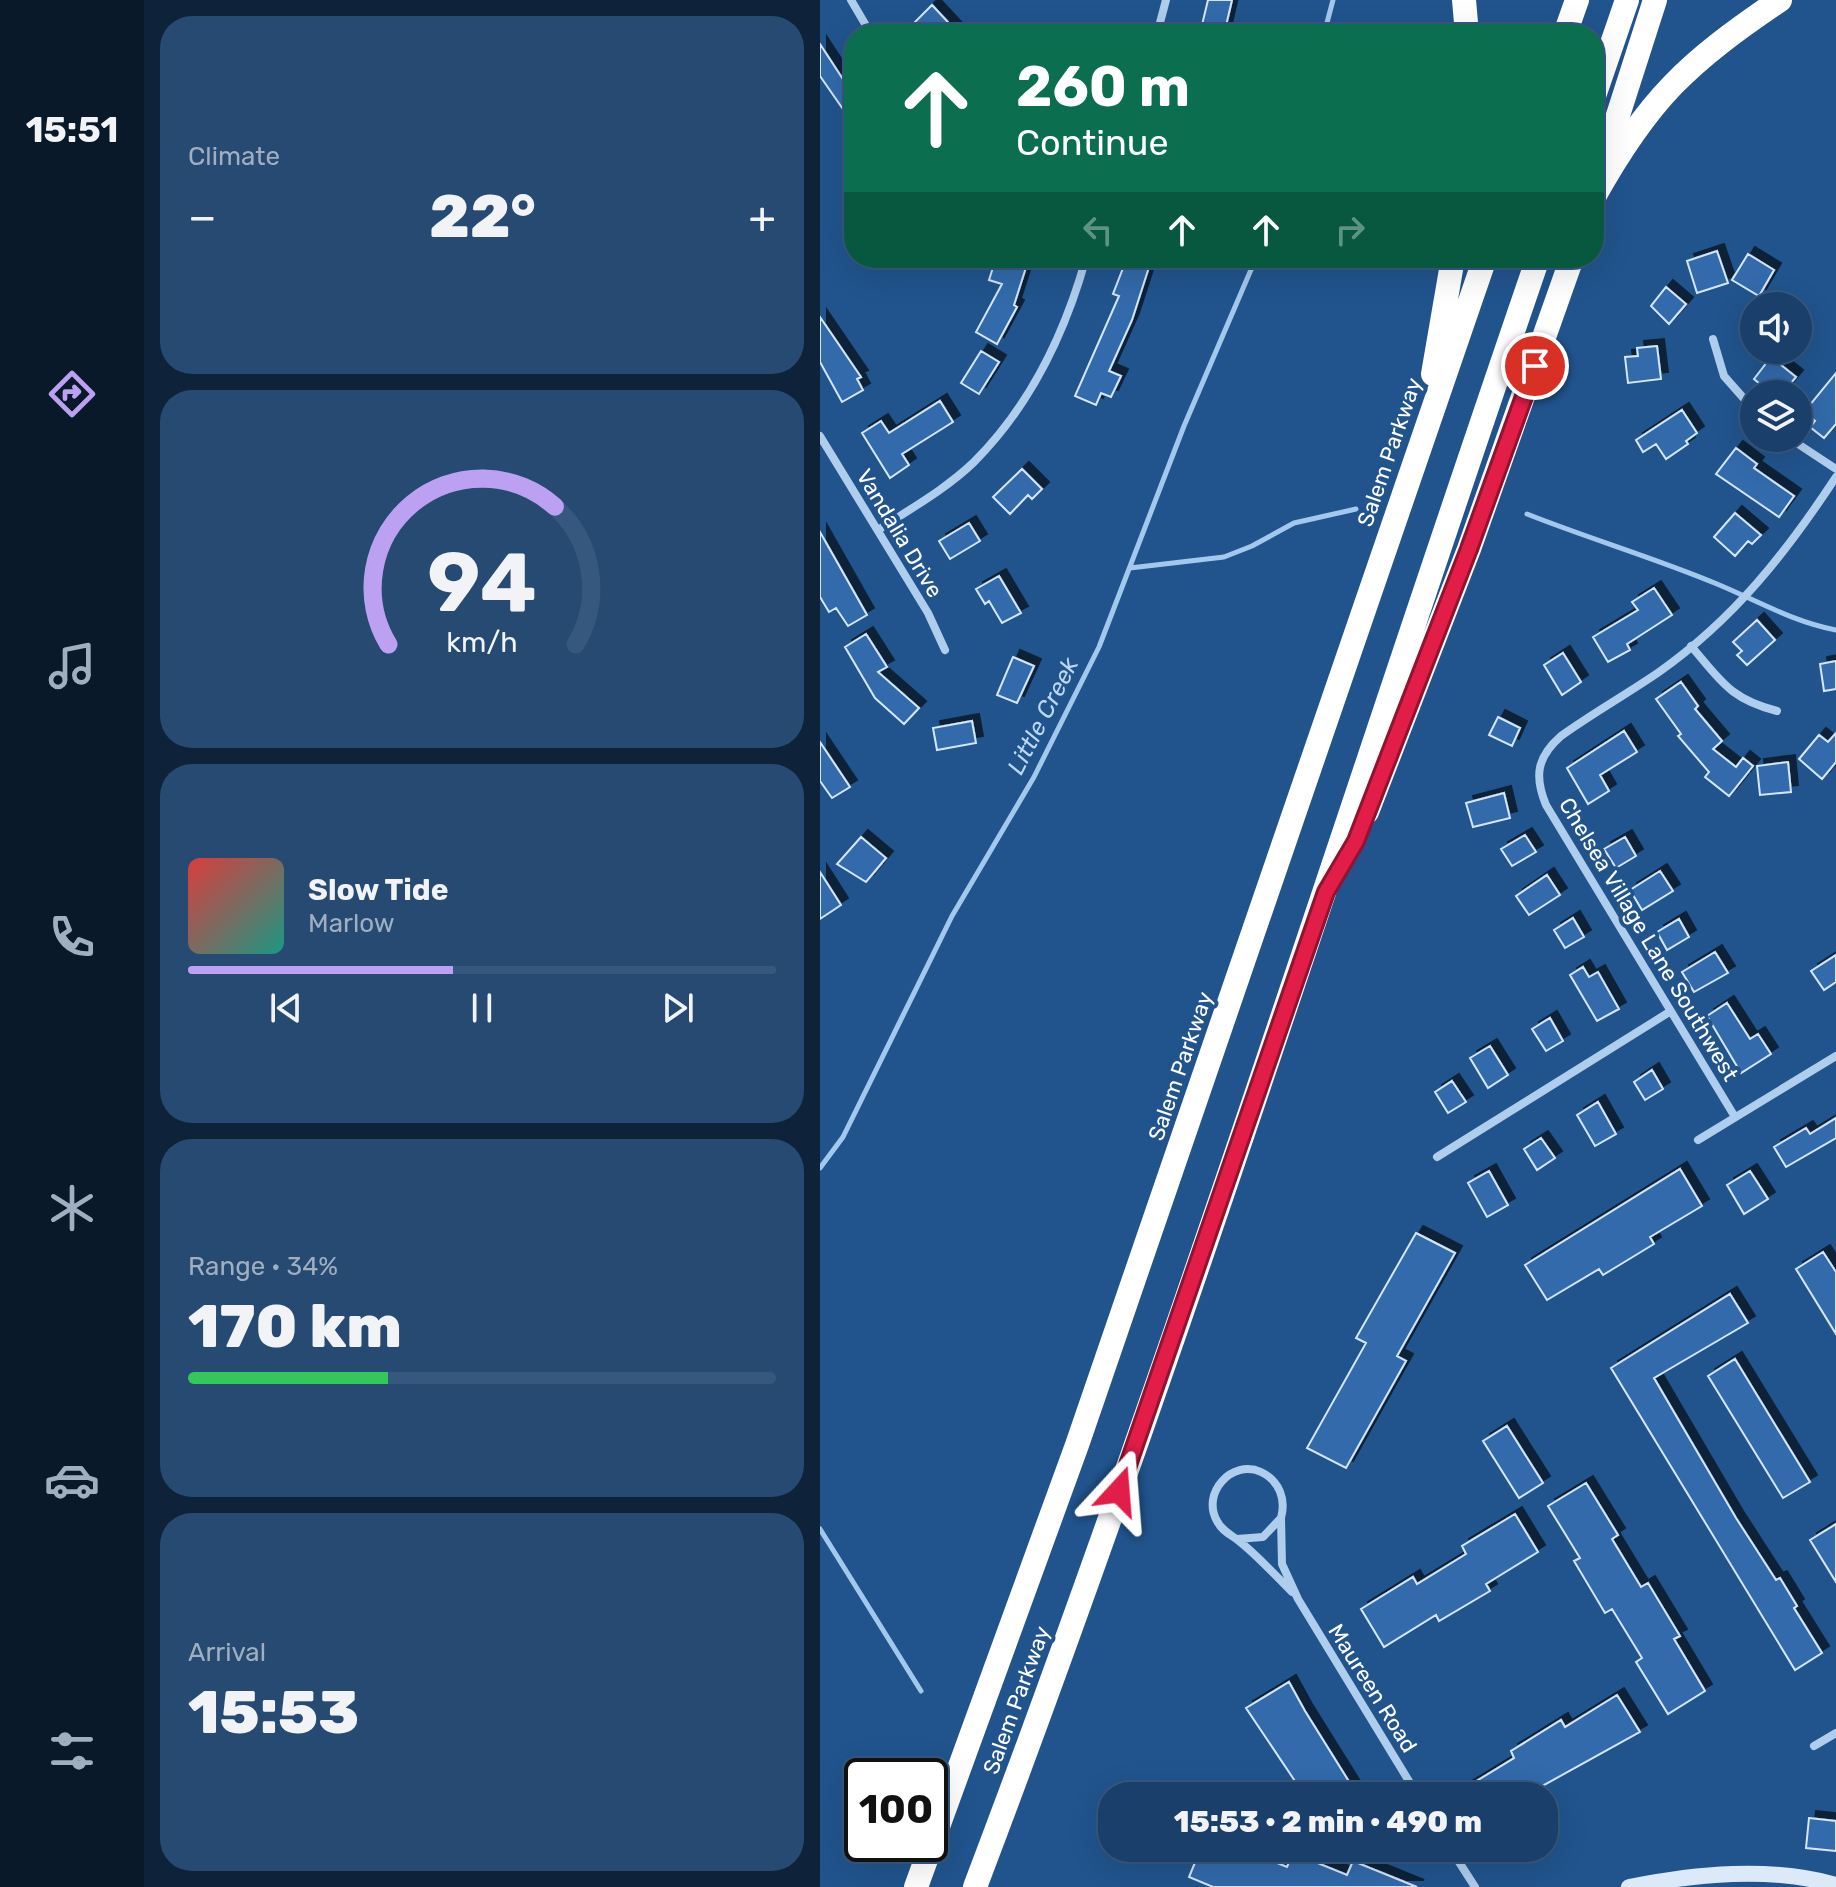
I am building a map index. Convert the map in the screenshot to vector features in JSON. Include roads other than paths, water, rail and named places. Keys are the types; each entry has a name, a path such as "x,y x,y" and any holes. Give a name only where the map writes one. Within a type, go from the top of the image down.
{"highway":[{"path":"1464,0 1466,24"},
{"path":"1569,24 1577,0"},
{"path":"1604,67 1627,0"},
{"path":"1604,160 1655,0"},
{"path":"1604,180 1630,134 1674,80 1708,50 1780,0"},
{"path":"1431,408 1435,348 1451,268"},
{"name":"Salem Parkway","path":"916,1887 1082,1430 1481,268"},
{"name":"Salem Parkway","path":"975,1887 1085,1589 1326,892 1535,268"},
{"path":"1326,892 1356,841 1469,549 1568,268"}],"street":[{"path":"851,0 865,24"},
{"path":"1160,24 1166,0"},
{"path":"878,530 972,463 1018,412 1068,312 1083,268"},
{"path":"1713,339 1724,376 1740,394"},
{"name":"Vandalia Drive","path":"820,436 928,613 945,650"},
{"path":"1810,452 1836,469"},
{"name":"Chelsea Village Lane Southwest","path":"1735,1117 1546,805 1537,784 1539,763 1547,748 1561,736 1691,646 1762,580 1789,548 1836,477"},
{"path":"1691,646 1728,689 1747,703 1777,711"},
{"path":"1437,1157 1671,1011"},
{"path":"1698,1140 1836,1056"},
{"name":"Maureen Road","path":"1298,1599 1237,1539 1223,1531 1213,1509 1217,1486 1229,1475 1252,1470 1273,1480 1284,1502 1281,1518 1282,1564 1298,1599 1409,1782"},
{"path":"1237,1539 1263,1537 1281,1518"},
{"path":"1814,1746 1836,1733"},
{"path":"1459,1862 1475,1887"},
{"path":"1629,1887 1712,1875 1805,1879 1836,1885"}],"waterway":[{"name":"Little Creek","path":"1327,24 1333,0"},
{"name":"Little Creek","path":"820,1168 843,1137 952,916 1034,777 1099,647 1184,426 1252,268"},
{"path":"1130,568 1224,557 1294,523 1356,509"},
{"path":"1527,514 1694,575 1790,616 1836,630"},
{"path":"820,1529 921,1691"}]}
